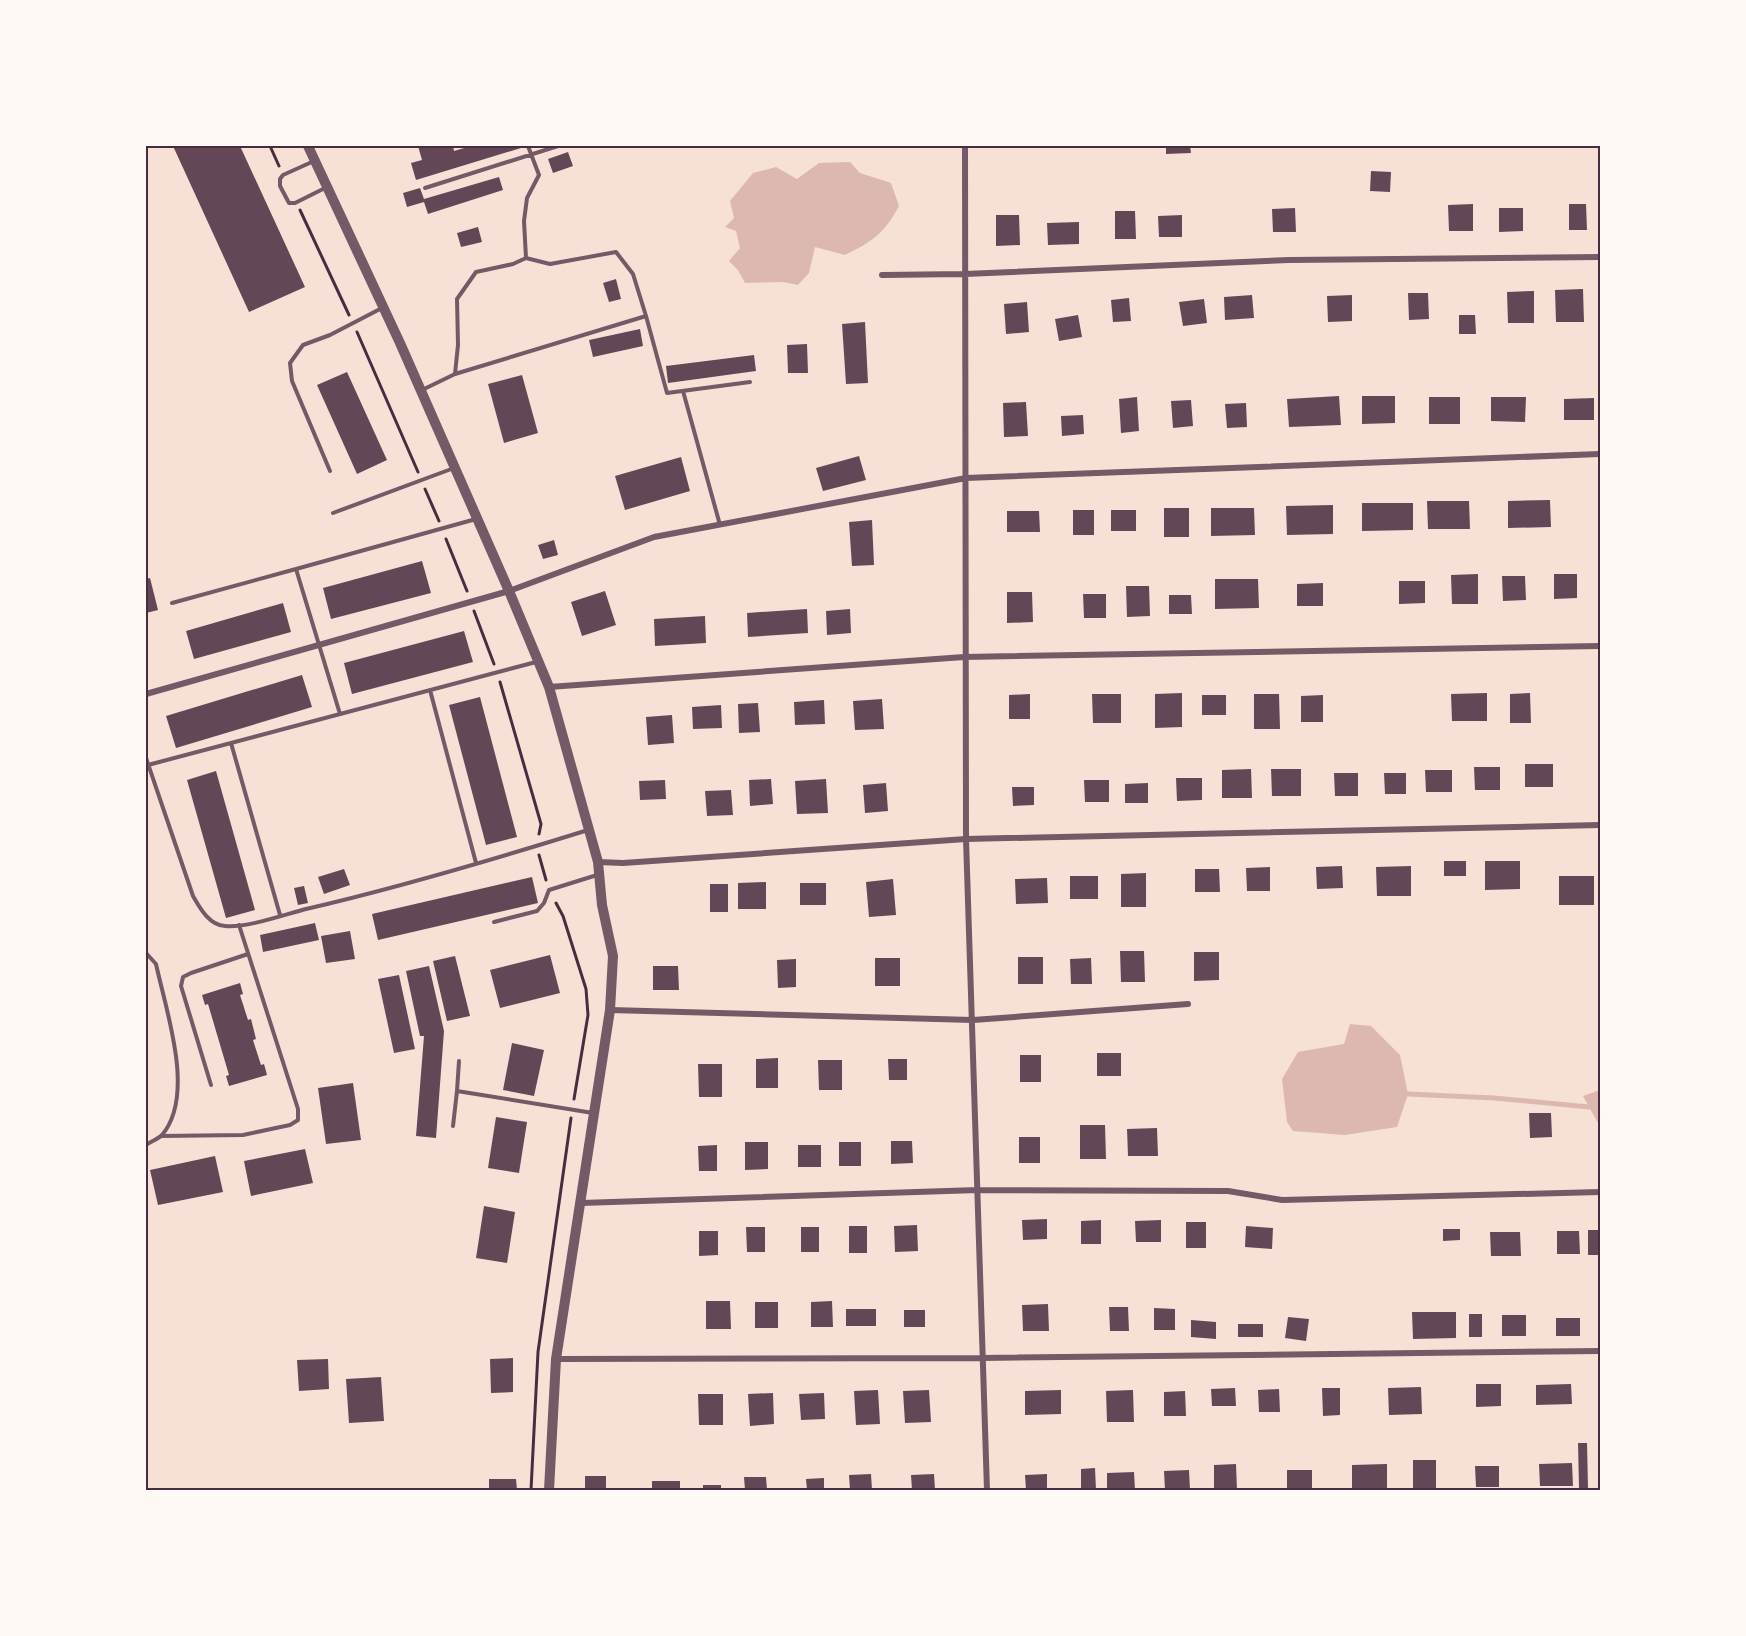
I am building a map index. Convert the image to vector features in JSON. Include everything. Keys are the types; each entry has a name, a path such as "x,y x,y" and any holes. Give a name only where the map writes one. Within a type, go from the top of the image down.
{"street":[{"path":"308,146 421,391 549,687 598,862 602,905 613,956 610,1010 556,1359 549,1491"},
{"path":"965,146 966,838 987,1491"},
{"path":"882,275 965,274 1289,260 1600,257"},
{"path":"146,694 509,591 654,537 966,478 1600,454"},
{"path":"549,687 964,657 1600,646"},
{"path":"598,862 634,862 966,838 1600,825"},
{"path":"610,1010 973,1020 1188,1004"},
{"path":"581,1203 978,1190 1228,1191 1282,1200 1600,1192"},
{"path":"556,1359 982,1358 1600,1351"}],"lane":[{"path":"526,258 524,221 526,198 538,175 528,146"},
{"path":"425,188 558,146"},
{"path":"315,161 283,175 280,179 286,199 289,202 296,202 328,187"},
{"path":"455,374 458,345 457,299 476,272 513,264 526,258 550,264 616,252 633,274 667,393 750,382"},
{"path":"330,471 292,381 290,363 303,345 330,335 383,307"},
{"path":"421,391 455,374 646,316"},
{"path":"683,391 720,525"},
{"path":"333,513 455,468"},
{"path":"172,603 477,518"},
{"path":"296,569 340,714"},
{"path":"148,765 538,661"},
{"path":"430,690 476,863"},
{"path":"231,743 280,916"},
{"path":"146,758 193,896 203,912 214,923 223,927 280,916 589,830"},
{"path":"494,921 537,911 544,903 549,890 599,875"},
{"path":"161,1136 243,1135 290,1125 298,1120 298,1109 239,925"},
{"path":"146,953 156,964 179,1071 178,1105 161,1136 146,1145"},
{"path":"211,1085 181,986 183,977 248,954"},
{"path":"453,1125 459,1061"},
{"path":"457,1091 594,1113"}],"path":[{"path":"270,146 283,175"},
{"path":"296,202 353,323 471,601 496,672 541,824 537,846 549,890 563,916 586,989 588,1015 572,1110 538,1352 531,1491"}],"shaded area":[{"path":"850,162 860,173 891,183 899,206 883,230 870,241 845,255 815,247 809,273 798,285 783,282 745,283 738,270 729,261 740,248 736,231 725,227 734,218 730,201 753,173 776,167 797,179 819,163"},
{"path":"1350,1024 1371,1026 1400,1055 1408,1094 1397,1127 1345,1135 1293,1131 1287,1122 1282,1079 1298,1052 1344,1044"},
{"path":"1600,1090 1600,1122 1598,1123 1583,1096"}],"building":[{"path":"173,146 240,146 305,287 249,312"},
{"path":"418,146 453,146 454,151 471,146 520,146 521,148 416,180 411,163 422,160"},
{"path":"1166,146 1190,146 1191,153 1166,154"},
{"path":"568,152 573,166 553,173 548,159"},
{"path":"1371,171 1391,172 1390,192 1370,191"},
{"path":"499,177 503,190 428,214 424,202 407,207 403,193 420,188 424,199"},
{"path":"1473,204 1473,231 1449,231 1448,205"},
{"path":"1569,204 1586,204 1587,230 1569,230"},
{"path":"1295,208 1296,232 1273,232 1272,209"},
{"path":"1499,208 1523,208 1523,231 1499,232"},
{"path":"1115,211 1135,211 1136,239 1115,239"},
{"path":"996,215 1019,215 1020,245 996,246"},
{"path":"1182,215 1182,237 1159,237 1158,216"},
{"path":"1079,222 1079,244 1048,245 1047,223"},
{"path":"478,227 482,242 461,247 457,233"},
{"path":"616,279 621,299 609,302 603,283"},
{"path":"1583,289 1584,322 1556,322 1555,290"},
{"path":"1534,291 1534,323 1508,323 1507,292"},
{"path":"1408,293 1428,293 1429,319 1409,320"},
{"path":"1252,295 1254,318 1225,320 1224,297"},
{"path":"1352,295 1352,321 1328,322 1327,296"},
{"path":"1129,298 1131,321 1113,322 1111,300"},
{"path":"1204,299 1207,323 1183,326 1179,302"},
{"path":"1027,302 1029,332 1006,334 1004,304"},
{"path":"1078,315 1082,337 1059,341 1055,319"},
{"path":"1459,315 1475,315 1476,334 1459,334"},
{"path":"865,322 868,383 846,384 842,324"},
{"path":"640,329 643,346 593,357 589,340"},
{"path":"807,344 808,373 788,373 787,345"},
{"path":"754,355 756,371 668,383 666,366"},
{"path":"347,372 387,460 357,474 317,385"},
{"path":"522,375 538,433 504,443 488,384"},
{"path":"1339,396 1341,425 1289,427 1287,399"},
{"path":"1362,396 1395,396 1395,423 1362,424"},
{"path":"1137,397 1139,431 1121,433 1119,399"},
{"path":"1429,397 1460,397 1460,424 1429,424"},
{"path":"1491,397 1526,397 1525,422 1491,421"},
{"path":"1594,398 1594,420 1564,420 1564,399"},
{"path":"1191,400 1193,426 1173,428 1171,401"},
{"path":"1026,402 1028,436 1004,437 1003,403"},
{"path":"1246,403 1247,427 1227,428 1225,404"},
{"path":"1083,415 1084,434 1062,436 1061,416"},
{"path":"859,456 866,480 823,491 816,468"},
{"path":"681,457 690,491 625,510 615,476"},
{"path":"1550,500 1551,527 1508,528 1508,501"},
{"path":"1427,501 1469,501 1470,529 1428,529"},
{"path":"1362,503 1413,503 1413,530 1362,531"},
{"path":"1333,505 1333,534 1287,535 1286,506"},
{"path":"1164,508 1189,508 1189,537 1164,537"},
{"path":"1211,508 1254,508 1255,535 1211,536"},
{"path":"1073,510 1094,510 1094,535 1073,535"},
{"path":"1111,510 1136,510 1136,531 1111,531"},
{"path":"1007,511 1039,511 1040,532 1007,532"},
{"path":"872,520 874,565 852,566 849,522"},
{"path":"554,540 558,555 543,559 538,545"},
{"path":"422,561 431,593 331,619 323,588"},
{"path":"1478,574 1478,604 1452,604 1451,575"},
{"path":"1554,574 1577,574 1577,598 1554,599"},
{"path":"1502,576 1525,576 1526,600 1503,601"},
{"path":"150,578 158,610 146,613 146,579"},
{"path":"1215,579 1258,579 1259,608 1215,609"},
{"path":"1399,581 1425,581 1425,603 1399,604"},
{"path":"1323,583 1323,606 1297,606 1297,584"},
{"path":"1126,586 1149,586 1150,616 1127,617"},
{"path":"605,591 616,625 582,636 571,602"},
{"path":"1007,592 1032,592 1033,622 1007,623"},
{"path":"1083,594 1106,594 1106,618 1084,618"},
{"path":"1169,595 1191,595 1192,614 1169,614"},
{"path":"283,603 291,632 194,659 186,631"},
{"path":"807,609 808,633 748,637 747,613"},
{"path":"850,609 851,633 827,635 826,611"},
{"path":"705,616 706,643 655,646 654,619"},
{"path":"464,631 473,662 352,694 344,663"},
{"path":"302,675 312,707 176,748 166,716"},
{"path":"1182,693 1182,727 1155,728 1155,694"},
{"path":"1487,693 1487,721 1452,721 1451,694"},
{"path":"1530,693 1531,723 1510,723 1510,694"},
{"path":"1030,694 1030,719 1009,719 1009,695"},
{"path":"1092,694 1121,694 1121,723 1093,723"},
{"path":"1254,694 1279,694 1280,729 1254,729"},
{"path":"1202,695 1226,695 1226,715 1202,715"},
{"path":"1323,695 1323,722 1301,722 1301,696"},
{"path":"480,697 517,837 486,845 449,705"},
{"path":"882,699 884,729 855,730 853,701"},
{"path":"824,700 825,724 795,725 794,702"},
{"path":"758,703 760,732 739,733 738,704"},
{"path":"721,705 722,728 693,729 692,707"},
{"path":"672,715 674,743 648,745 646,717"},
{"path":"1525,764 1553,764 1553,787 1525,787"},
{"path":"1474,767 1500,767 1500,790 1475,790"},
{"path":"1251,769 1252,798 1222,798 1222,770"},
{"path":"1271,769 1301,769 1301,796 1272,796"},
{"path":"1425,770 1452,770 1452,792 1426,792"},
{"path":"216,771 255,910 226,918 187,780"},
{"path":"1334,773 1358,773 1358,796 1335,796"},
{"path":"1384,773 1406,773 1406,794 1385,794"},
{"path":"1176,778 1202,778 1202,800 1177,801"},
{"path":"771,779 773,804 750,806 749,780"},
{"path":"826,779 828,813 797,814 795,781"},
{"path":"665,780 666,799 640,800 639,781"},
{"path":"1084,780 1109,780 1109,802 1085,802"},
{"path":"886,783 888,811 865,813 863,785"},
{"path":"1148,783 1148,803 1125,803 1125,784"},
{"path":"1012,787 1034,787 1034,805 1013,806"},
{"path":"731,790 733,815 707,816 705,791"},
{"path":"1444,861 1466,861 1466,876 1444,876"},
{"path":"1485,861 1520,861 1520,889 1485,890"},
{"path":"1342,866 1343,888 1317,889 1316,867"},
{"path":"1411,866 1411,896 1377,896 1376,867"},
{"path":"1270,867 1270,891 1247,891 1246,868"},
{"path":"344,869 350,885 324,894 318,877"},
{"path":"1195,869 1219,869 1220,892 1195,892"},
{"path":"1146,873 1146,907 1121,907 1121,874"},
{"path":"1070,876 1098,876 1098,899 1070,899"},
{"path":"1559,876 1594,876 1594,905 1559,905"},
{"path":"532,877 538,903 378,940 372,914"},
{"path":"1047,878 1048,903 1016,904 1015,879"},
{"path":"893,879 896,915 869,917 866,882"},
{"path":"766,882 766,909 738,909 738,883"},
{"path":"800,883 826,883 826,905 800,905"},
{"path":"710,884 728,884 728,912 710,912"},
{"path":"304,886 308,903 298,905 294,888"},
{"path":"315,923 319,940 263,952 260,935"},
{"path":"350,931 355,959 326,963 321,936"},
{"path":"1120,951 1144,951 1145,982 1121,982"},
{"path":"1194,952 1219,952 1219,980 1194,981"},
{"path":"550,955 560,993 500,1008 490,970"},
{"path":"455,956 470,1016 447,1021 433,961"},
{"path":"1018,957 1043,957 1043,984 1018,984"},
{"path":"875,958 900,958 900,986 875,986"},
{"path":"1091,958 1092,984 1071,984 1070,959"},
{"path":"796,959 796,987 778,988 777,960"},
{"path":"429,966 444,1031 436,1138 416,1136 424,1036 420,1036 406,971"},
{"path":"653,966 678,966 679,990 653,990"},
{"path":"399,975 415,1049 394,1053 378,979"},
{"path":"240,983 243,994 240,995 248,1020 251,1019 256,1039 253,1040 261,1065 264,1064 267,1075 229,1086 226,1076 229,1075 208,1004 205,1005 202,995"},
{"path":"512,1043 544,1050 534,1096 503,1090"},
{"path":"1097,1053 1121,1053 1121,1076 1097,1076"},
{"path":"1020,1055 1041,1055 1041,1082 1020,1082"},
{"path":"778,1058 778,1088 756,1088 756,1059"},
{"path":"888,1059 907,1059 907,1080 889,1080"},
{"path":"818,1060 842,1060 842,1090 819,1090"},
{"path":"698,1064 722,1064 722,1097 699,1097"},
{"path":"353,1083 361,1140 326,1144 318,1088"},
{"path":"1529,1113 1551,1113 1552,1137 1530,1138"},
{"path":"496,1117 527,1122 519,1173 488,1168"},
{"path":"1080,1125 1105,1125 1106,1159 1080,1159"},
{"path":"1157,1128 1158,1156 1128,1156 1127,1129"},
{"path":"1019,1137 1040,1137 1040,1163 1019,1163"},
{"path":"891,1141 912,1141 913,1163 891,1164"},
{"path":"745,1142 768,1142 768,1169 745,1170"},
{"path":"839,1142 861,1142 861,1166 839,1166"},
{"path":"717,1145 717,1171 699,1171 698,1146"},
{"path":"798,1145 821,1145 821,1167 798,1167"},
{"path":"305,1149 313,1183 251,1196 244,1161"},
{"path":"215,1156 223,1192 158,1205 150,1170"},
{"path":"484,1206 515,1212 507,1263 476,1258"},
{"path":"1047,1219 1047,1239 1023,1240 1022,1220"},
{"path":"1101,1220 1101,1244 1081,1244 1081,1221"},
{"path":"1161,1220 1161,1242 1136,1242 1135,1221"},
{"path":"1186,1222 1206,1222 1206,1248 1186,1248"},
{"path":"917,1225 918,1251 895,1252 894,1226"},
{"path":"849,1226 867,1226 867,1253 849,1253"},
{"path":"1246,1226 1273,1228 1272,1249 1245,1247"},
{"path":"746,1227 765,1227 765,1252 747,1252"},
{"path":"801,1227 819,1227 819,1252 801,1252"},
{"path":"1443,1229 1460,1229 1460,1240 1443,1241"},
{"path":"1588,1230 1600,1230 1600,1255 1588,1255"},
{"path":"699,1231 718,1231 718,1255 699,1256"},
{"path":"1557,1231 1579,1231 1580,1254 1557,1254"},
{"path":"1490,1232 1520,1232 1521,1256 1491,1256"},
{"path":"706,1301 730,1301 731,1329 706,1329"},
{"path":"832,1301 833,1327 811,1327 811,1302"},
{"path":"755,1302 778,1302 778,1328 755,1328"},
{"path":"1048,1304 1049,1331 1023,1331 1022,1305"},
{"path":"1109,1307 1128,1307 1129,1331 1110,1331"},
{"path":"1154,1308 1175,1309 1175,1330 1154,1330"},
{"path":"846,1309 876,1309 876,1326 846,1326"},
{"path":"904,1310 925,1310 925,1327 904,1327"},
{"path":"1412,1312 1456,1312 1456,1338 1413,1339"},
{"path":"1469,1314 1482,1314 1482,1337 1469,1337"},
{"path":"1502,1315 1526,1315 1526,1336 1502,1336"},
{"path":"1288,1317 1309,1319 1306,1341 1285,1338"},
{"path":"1556,1318 1580,1318 1580,1336 1556,1336"},
{"path":"1191,1320 1216,1322 1216,1339 1191,1337"},
{"path":"1238,1324 1263,1324 1263,1337 1238,1337"},
{"path":"513,1358 513,1392 491,1393 490,1359"},
{"path":"328,1359 329,1389 299,1391 297,1360"},
{"path":"381,1377 384,1421 349,1423 346,1379"},
{"path":"1476,1384 1501,1384 1501,1406 1476,1407"},
{"path":"1571,1384 1572,1404 1536,1405 1536,1385"},
{"path":"1421,1387 1422,1414 1389,1415 1388,1388"},
{"path":"1235,1388 1236,1406 1212,1406 1211,1389"},
{"path":"1322,1388 1340,1388 1340,1415 1323,1416"},
{"path":"1279,1389 1280,1412 1259,1412 1258,1390"},
{"path":"878,1390 880,1424 856,1425 854,1391"},
{"path":"929,1390 931,1422 905,1423 903,1391"},
{"path":"1061,1390 1061,1414 1025,1415 1025,1391"},
{"path":"1133,1390 1134,1422 1107,1422 1106,1391"},
{"path":"1185,1391 1186,1416 1164,1416 1164,1392"},
{"path":"773,1393 774,1424 750,1426 748,1394"},
{"path":"824,1393 825,1419 801,1420 799,1394"},
{"path":"698,1394 723,1394 723,1425 699,1425"},
{"path":"1578,1443 1587,1443 1588,1488 1579,1488"},
{"path":"1413,1460 1436,1460 1436,1488 1413,1489"},
{"path":"1572,1463 1573,1486 1540,1486 1539,1464"},
{"path":"1236,1464 1237,1490 1214,1490 1214,1465"},
{"path":"1387,1464 1387,1490 1352,1490 1352,1465"},
{"path":"1475,1466 1499,1466 1499,1487 1476,1487"},
{"path":"1095,1468 1096,1490 1081,1490 1081,1469"},
{"path":"1189,1470 1190,1490 1165,1490 1164,1471"},
{"path":"1287,1470 1312,1470 1312,1490 1287,1490"},
{"path":"1134,1472 1135,1490 1107,1490 1107,1473"},
{"path":"871,1474 872,1490 850,1490 849,1475"},
{"path":"934,1474 935,1490 912,1490 911,1475"},
{"path":"1047,1474 1047,1490 1026,1490 1025,1475"},
{"path":"585,1476 606,1476 606,1490 585,1490"},
{"path":"744,1477 766,1477 767,1490 745,1490"},
{"path":"824,1478 824,1490 807,1490 806,1479"},
{"path":"489,1479 516,1479 517,1490 489,1490"},
{"path":"652,1481 680,1481 680,1490 652,1490"},
{"path":"703,1485 721,1485 721,1490 703,1490"}],"waterway":[{"path":"1408,1094 1494,1098 1589,1107"}]}
